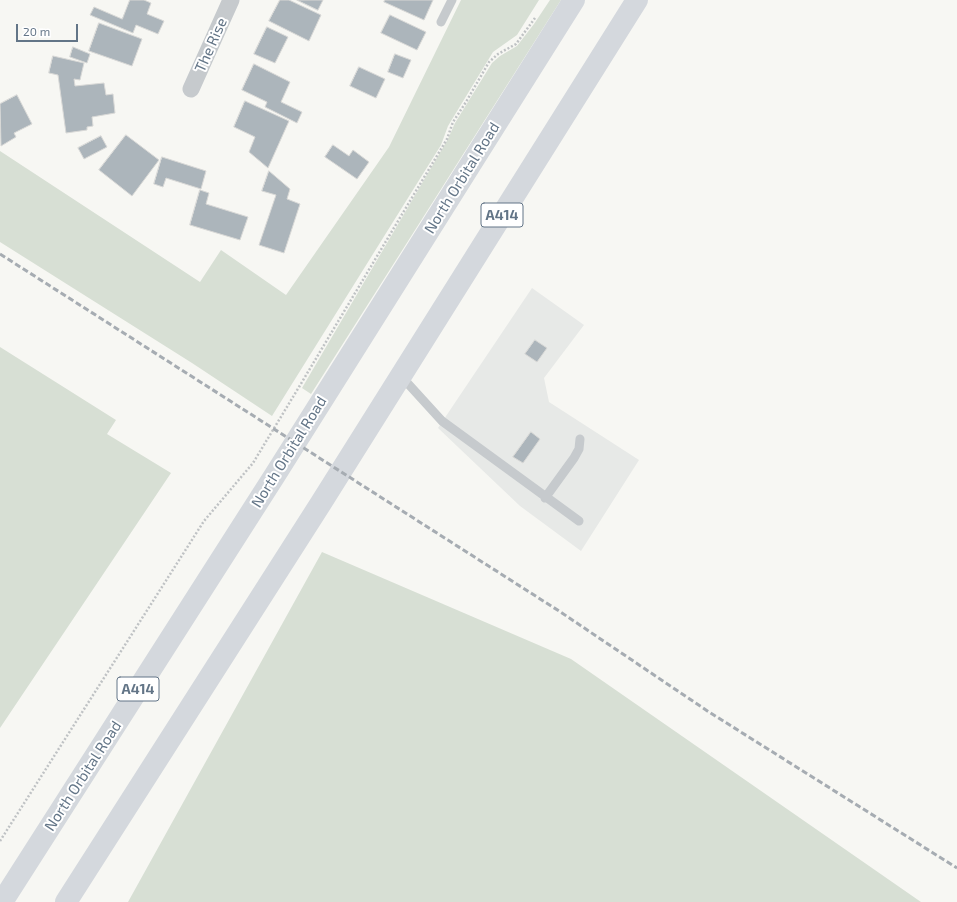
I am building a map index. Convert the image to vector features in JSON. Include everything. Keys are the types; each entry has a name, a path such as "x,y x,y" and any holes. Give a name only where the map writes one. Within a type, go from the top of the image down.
{"highway":[{"name":"North Orbital Road","path":"2,902 275,475 574,0"},
{"name":"A414","path":"66,902 321,503 637,0"}],"street":[{"name":"The Rise","path":"191,89 231,0"}],"lane":[{"path":"441,22 452,0"},
{"path":"401,376 442,421 545,498 579,521"},
{"path":"545,498 574,458 579,449 580,439"}],"path":[{"path":"0,841 204,521 252,463 443,145 453,122 489,62 498,54 516,44 536,18"}],"shaded area":[{"path":"461,0 539,0 517,35 493,52 448,126 441,145 272,416 192,363 0,242 0,151 200,282 221,250 286,295 389,147"},
{"path":"550,0 561,0 311,394 302,388 448,139 455,123 492,63 500,56 517,46"},
{"path":"532,288 584,325 544,378 549,402 639,460 581,551 520,506 438,428"},
{"path":"0,347 116,420 107,434 171,473 0,728"},
{"path":"322,552 571,659 921,902 128,902"}],"building":[{"path":"130,0 144,0 151,3 147,14 164,21 158,34 136,25 133,33 90,15 94,7 122,19"},
{"path":"280,0 289,0 321,15 309,41 269,21"},
{"path":"297,0 323,0 318,10"},
{"path":"385,0 433,0 424,20 384,2"},
{"path":"390,15 426,32 417,50 381,33"},
{"path":"99,23 142,39 132,66 89,51"},
{"path":"267,27 288,37 275,63 254,54"},
{"path":"73,47 90,54 87,63 70,57"},
{"path":"395,54 411,60 403,78 388,72"},
{"path":"53,56 84,63 80,80 74,79 75,86 104,83 106,95 113,94 115,113 92,117 93,126 87,127 87,130 66,133 58,75 49,73"},
{"path":"254,64 290,82 281,102 302,112 297,123 265,107 267,102 242,90"},
{"path":"359,67 385,79 376,98 350,86"},
{"path":"17,95 32,124 14,133 16,137 1,146 0,104"},
{"path":"245,101 289,121 268,168 249,152 255,137 234,127"},
{"path":"126,135 159,160 132,196 99,170"},
{"path":"101,136 107,147 84,159 78,148"},
{"path":"333,145 349,156 353,150 369,162 357,179 325,157"},
{"path":"162,157 206,171 201,189 166,178 163,187 154,184"},
{"path":"269,171 290,189 287,199 300,204 284,253 259,245 276,195 262,191"},
{"path":"200,190 209,193 206,204 248,217 240,240 190,225"},
{"path":"535,340 547,348 537,362 525,354"},
{"path":"531,432 540,439 523,463 513,457"}],"railway":[{"path":"0,254 559,611 709,712 957,868"}]}
